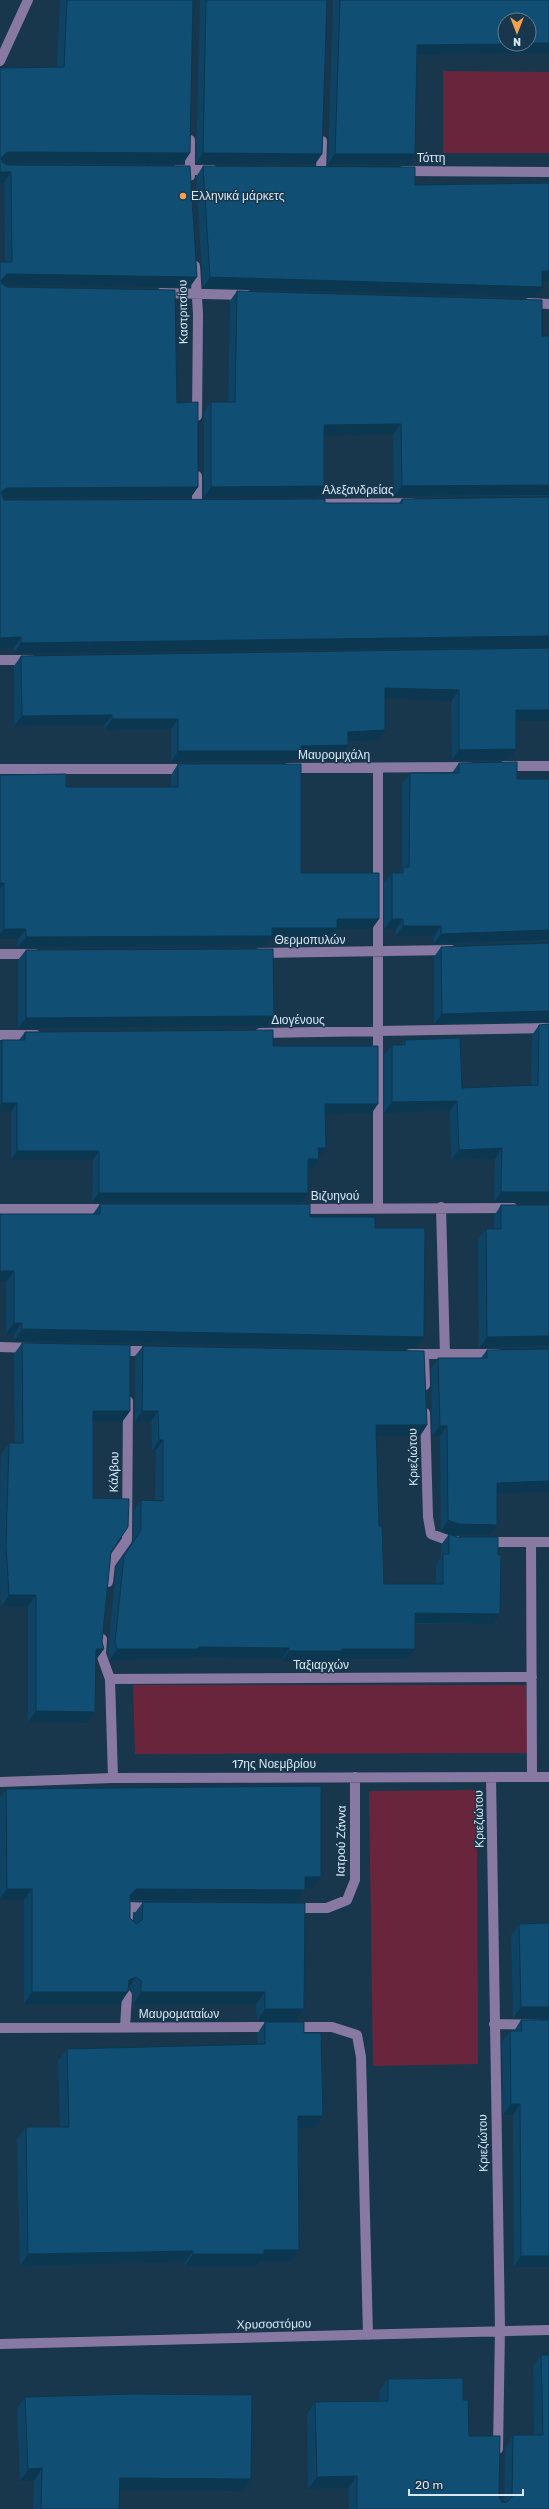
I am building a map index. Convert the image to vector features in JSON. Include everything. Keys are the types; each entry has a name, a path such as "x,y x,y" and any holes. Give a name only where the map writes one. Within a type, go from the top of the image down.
{"street":[{"path":"0,61 28,0"},
{"path":"190,131 190,185"},
{"path":"321,171 322,132"},
{"path":"166,170 220,170"},
{"name":"Τόττη","path":"392,171 549,172"},
{"name":"Καστριτσίου","path":"194,255 197,294 197,425"},
{"path":"150,293 259,295"},
{"path":"518,303 549,304"},
{"path":"197,465 197,504"},
{"name":"Αλεξανδρείας","path":"298,504 424,503"},
{"path":"0,660 40,660"},
{"path":"495,766 549,766"},
{"name":"Μαυρομιχάλη","path":"276,768 479,767"},
{"path":"378,768 378,1209"},
{"path":"0,769 197,769"},
{"name":"Θερμοπυλών","path":"245,953 464,950"},
{"path":"0,954 47,954"},
{"name":"Διογένους","path":"252,1033 549,1028"},
{"path":"0,1035 47,1034"},
{"path":"441,1207 445,1355"},
{"name":"Βιζυηνού","path":"283,1209 378,1209 441,1207 520,1209"},
{"path":"0,1209 118,1209"},
{"path":"0,1347 45,1348"},
{"path":"106,1350 128,1355 160,1351"},
{"path":"400,1354 509,1354"},
{"name":"Κριεζιώτου","path":"424,1355 428,1517 432,1534 450,1541 531,1542"},
{"name":"Κάλβου","path":"107,1594 110,1564 127,1540 128,1390"},
{"path":"532,1777 531,1542 549,1542"},
{"path":"103,1632 101,1654 110,1679 113,1778"},
{"name":"Ταξιαρχών","path":"110,1679 532,1677"},
{"name":"Ιατρού Ζάννα","path":"279,1908 327,1908 347,1900 355,1880 355,1777"},
{"name":"Κριεζιώτου","path":"491,1777 500,2330 498,2462"},
{"name":"17ης Νοεμβρίου","path":"0,1782 113,1778 549,1777"},
{"path":"128,1929 128,1907 160,1908"},
{"path":"125,2027 127,1995"},
{"path":"494,2024 549,2025"},
{"name":"Μαυροματαίων","path":"0,2028 332,2027 357,2035 361,2057 368,2335"},
{"name":"Χρυσοστόμου","path":"0,2344 368,2335 500,2330 549,2330"}],"shaded area":[{"path":"443,71 549,72 549,153 443,153"},
{"path":"133,1685 526,1685 529,1753 135,1754"},
{"path":"477,1790 478,2064 373,2066 369,1791"}],"building":[{"path":"67,0 193,0 190,153 7,152 1,158 2,162 7,165 190,166 197,277 7,274 1,280 2,284 7,287 175,290 177,403 198,402 198,487 7,488 1,492 4,500 325,499 325,503 402,503 402,499 549,497 549,636 21,643 21,637 0,638 0,262 12,262 11,172 0,172 0,68 64,67"},
{"path":"206,0 327,0 322,154 203,153"},
{"path":"340,0 549,0 549,43 537,43 537,12 497,12 497,44 417,45 415,154 335,154"},
{"path":"203,166 415,167 415,185 549,183 549,271 542,271 542,287 210,277"},
{"path":"237,291 542,300 542,336 549,336 549,485 402,486 401,424 324,425 324,486 211,487 211,402 235,402"},
{"path":"549,648 549,710 516,710 516,749 459,750 459,690 385,688 385,730 348,732 348,745 301,746 301,751 178,751 178,719 112,719 112,715 22,716 21,656"},
{"path":"517,762 517,779 549,779 549,930 441,934 441,926 403,926 403,919 392,919 392,873 403,873 403,867 409,867 410,773 459,773 459,763"},
{"path":"178,764 301,764 301,873 379,873 379,919 337,919 337,928 272,928 272,936 26,937 26,929 4,929 4,883 0,883 0,775 66,774 66,787 178,787"},
{"path":"549,943 549,1011 442,1014 441,947"},
{"path":"273,949 274,1016 26,1018 26,950"},
{"path":"549,1024 549,1192 501,1192 502,1148 459,1150 457,1101 392,1102 392,1045 405,1045 405,1040 460,1038 462,1088 538,1085 539,1025"},
{"path":"273,1030 273,1046 378,1046 378,1104 325,1104 326,1148 318,1148 319,1159 308,1159 308,1193 99,1193 99,1151 17,1151 17,1103 2,1103 2,1040 25,1040 25,1032"},
{"path":"100,1204 310,1204 310,1217 375,1217 375,1228 425,1228 424,1337 22,1329 22,1323 14,1323 14,1271 0,1271 0,1214 100,1214"},
{"path":"501,1205 549,1205 549,1336 487,1337 486,1229 501,1229"},
{"path":"22,1343 130,1345 130,1411 93,1411 93,1498 129,1499 128,1527 111,1552 102,1642 104,1649 96,1649 95,1712 36,1711 36,1595 9,1595 6,1545 9,1443 23,1443"},
{"path":"143,1346 424,1351 427,1425 376,1425 379,1526 382,1526 384,1584 443,1584 443,1554 449,1554 449,1534 457,1537 498,1537 498,1555 501,1555 500,1614 415,1613 415,1649 289,1651 289,1648 199,1647 199,1649 117,1649 115,1643 124,1556 141,1530 141,1500 163,1501 163,1440 159,1440 158,1411 142,1411"},
{"path":"549,1349 549,1481 497,1483 497,1525 458,1524 448,1520 447,1426 440,1426 438,1358 487,1358 487,1350"},
{"path":"321,1786 321,1877 305,1877 305,1890 136,1889 130,1895 130,1918 136,1924 142,1920 143,1902 305,1903 304,2009 265,2009 265,1992 141,1992 141,1981 136,1977 129,1980 128,1992 32,1992 32,1889 7,1889 6,1789"},
{"path":"549,1923 549,2007 521,2007 519,1924"},
{"path":"521,2020 549,2020 549,2256 521,2256 520,2104 511,2104 510,2031 522,2031"},
{"path":"265,2022 304,2022 304,2033 321,2033 323,2116 298,2116 299,2250 264,2250 264,2254 193,2254 193,2251 28,2254 26,2127 69,2127 67,2049 265,2044"},
{"path":"541,2355 549,2355 549,2509 357,2509 357,2476 317,2477 315,2402 388,2401 388,2379 463,2378 463,2400 468,2400 469,2436 500,2436 499,2497 502,2502 506,2503 512,2497 513,2435 543,2435"},
{"path":"134,2394 252,2395 251,2479 120,2478 119,2509 41,2509 42,2468 28,2469 25,2397"}],"place":[{"name":"Ελληνικά μάρκετς","path":"183,196"}]}
